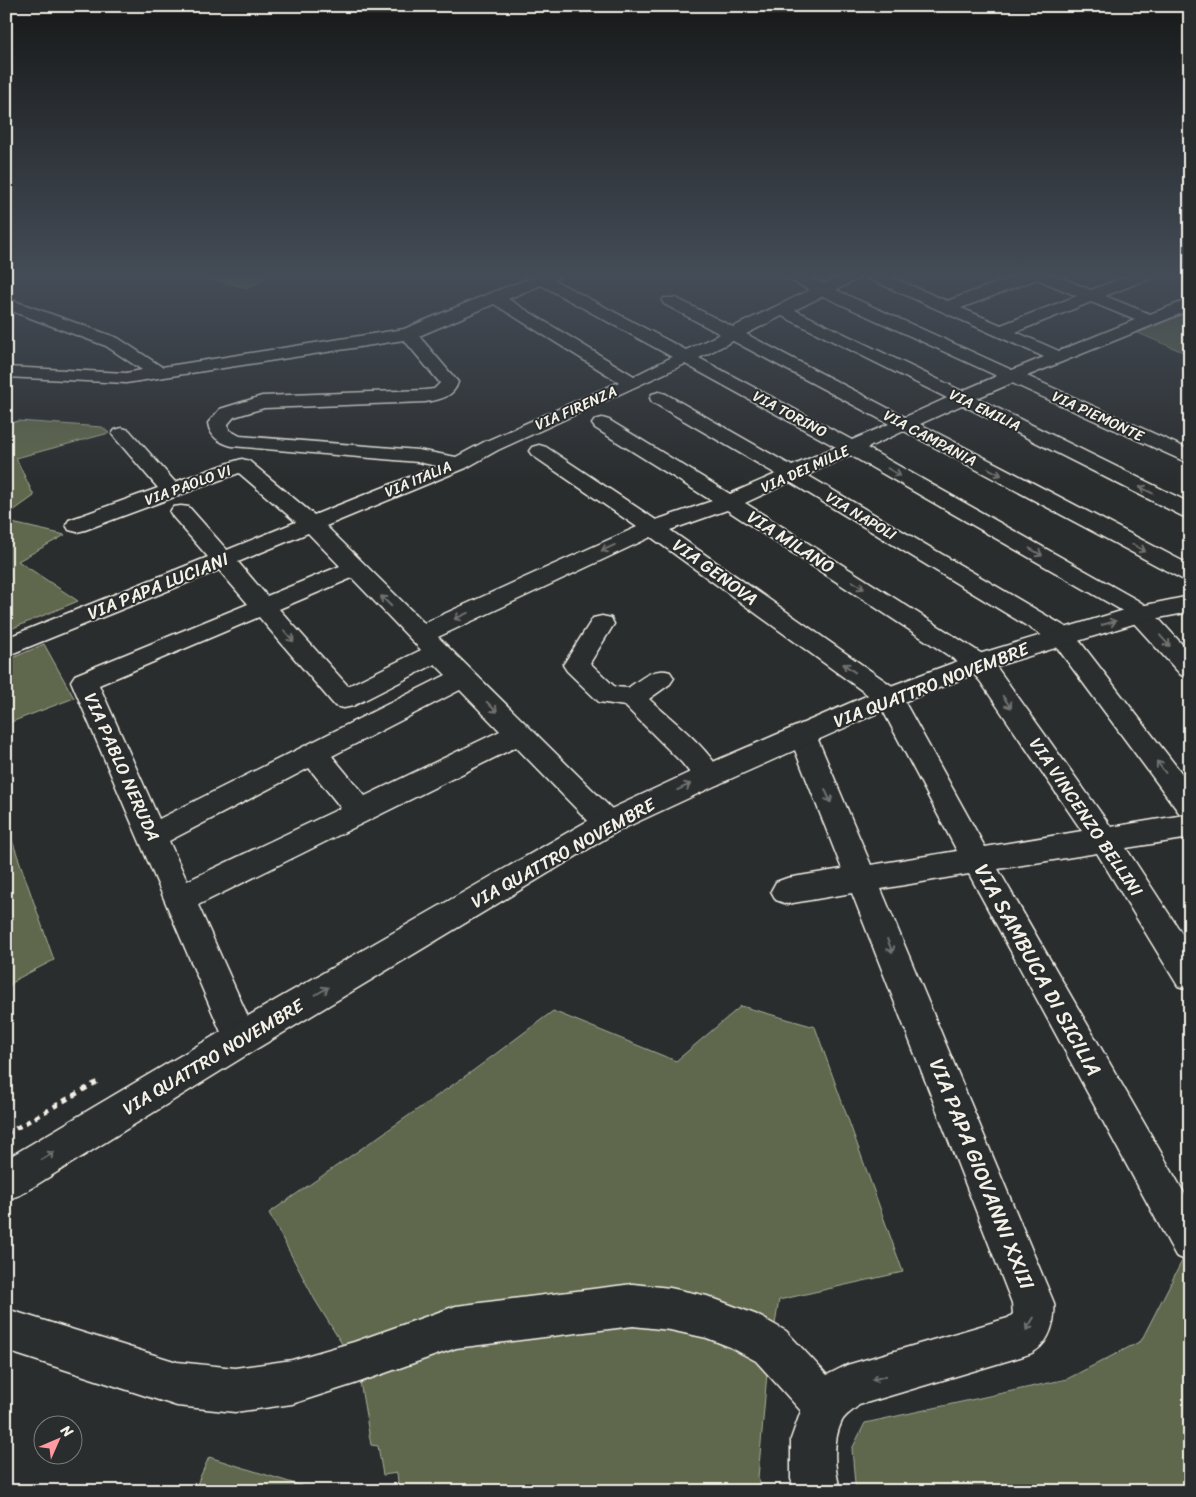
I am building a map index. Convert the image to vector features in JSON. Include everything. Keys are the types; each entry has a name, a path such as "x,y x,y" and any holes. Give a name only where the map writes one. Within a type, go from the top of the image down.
{"street":[{"path":"115,344 157,372"},
{"path":"6,372 126,378 343,344"},
{"name":"VIA ITALIA","path":"416,344 449,382 448,387 443,392 425,396 262,402 227,413 218,423 218,430 224,436 239,442 418,456 459,464"},
{"path":"569,344 633,383"},
{"name":"VIA TORINO","path":"662,344 852,448 1129,605 1140,614 1190,669"},
{"name":"VIA FIRENZA","path":"459,464 491,446 633,383 711,344"},
{"name":"VIA CAMPANIA","path":"751,344 1190,574"},
{"name":"VIA EMILIA","path":"851,344 1190,511"},
{"name":"VIA PIEMONTE","path":"941,344 1190,458"},
{"path":"1030,344 1059,357"},
{"name":"VIA DEI MILLE","path":"263,607 344,699 429,644 653,528 729,502 906,425 1012,376 1093,344"},
{"name":"VIA NAPOLI","path":"659,398 791,474 1062,636"},
{"name":"VIA MILANO","path":"602,424 729,502 978,663"},
{"path":"122,434 172,490"},
{"name":"VIA GENOVA","path":"539,451 653,528 889,697"},
{"name":"VIA ITALIA","path":"311,524 459,464"},
{"name":"VIA PAOLO VI","path":"77,526 242,465 311,524"},
{"path":"181,512 263,607"},
{"path":"311,524 608,823"},
{"name":"VIA PAPA LUCIANI","path":"6,648 311,524"},
{"name":"VIA PABLO NERUDA","path":"241,1039 84,681 354,569"},
{"name":"VIA QUATTRO NOVEMBRE","path":"6,1181 241,1039 608,823 709,776 889,697 978,663 1062,636 1140,614 1190,604"},
{"path":"602,624 576,665 608,695 632,698 692,756 709,776"},
{"path":"1062,636 1190,806"},
{"name":"VIA VINCENZO BELLINI","path":"978,663 989,675 1104,841 1190,975"},
{"path":"152,836 462,677"},
{"path":"632,698 661,678"},
{"name":"VIA SAMBUCA DI SICILIA","path":"889,697 978,862 1190,1242"},
{"path":"180,899 519,734"},
{"name":"VIA PAPA GIOVANNI XXIII","path":"803,735 863,879 1033,1303 1035,1314 1033,1323 1020,1336 847,1387 825,1406 813,1439 814,1479 818,1491"},
{"path":"313,753 360,811"},
{"path":"786,891 978,862 1190,826"},
{"path":"6,1335 13,1332 177,1384 235,1390 292,1382 354,1363 456,1327 633,1305 670,1309 707,1317 742,1330 771,1346 825,1406"}],"green space":[{"path":"1164,344 1190,344 1190,355"},
{"path":"18,421 102,427 109,433 16,458 34,496 6,516 6,425"},
{"path":"6,517 12,523 65,535 18,561 78,601 6,631"},
{"path":"44,644 74,698 6,724 6,661"},
{"path":"6,823 54,960 17,979 6,989"},
{"path":"741,1006 815,1027 903,1272 779,1300 767,1373 758,1478 763,1491 399,1491 397,1473 383,1475 378,1446 371,1445 358,1370 315,1300 269,1213 474,1070 553,1011 676,1061"},
{"path":"1183,1259 1190,1271 1190,1491 858,1491 855,1484 852,1449 865,1423 1067,1379 1141,1341"},
{"path":"209,1457 318,1491 194,1491"}]}
